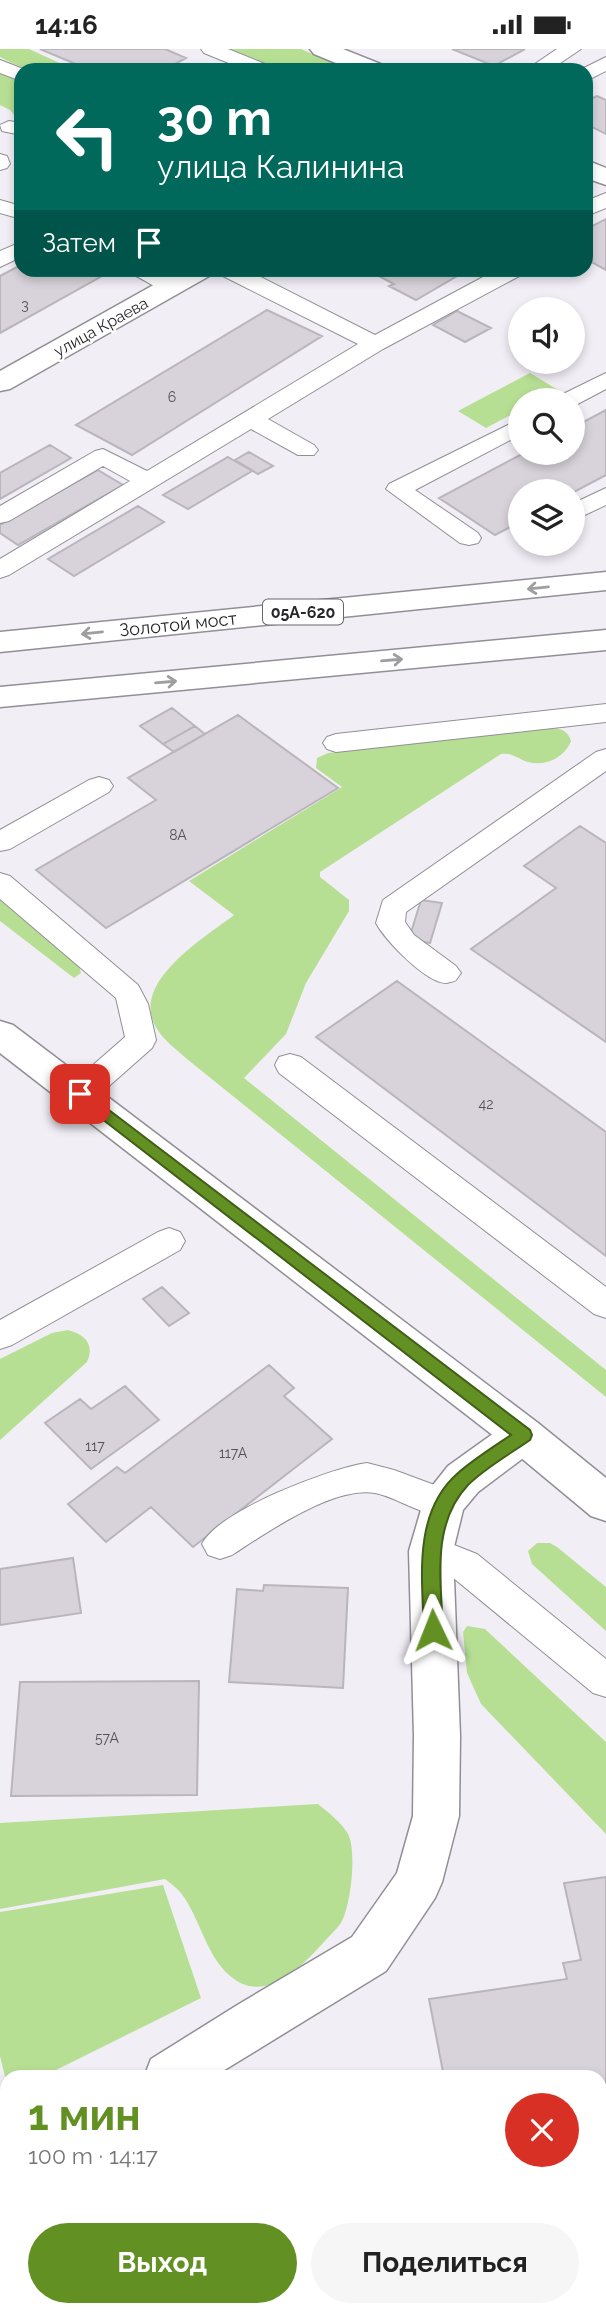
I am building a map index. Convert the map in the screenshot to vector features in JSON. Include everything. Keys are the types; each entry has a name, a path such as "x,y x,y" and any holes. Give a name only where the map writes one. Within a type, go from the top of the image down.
{"main road":[{"path":"322,49 357,63"},
{"name":"улица Краева","path":"0,383 188,277"},
{"name":"Золотой мост","path":"0,642 606,582"},
{"path":"0,697 606,640"},
{"path":"0,1034 523,1435 606,1503"},
{"path":"181,2070 256,2021 369,1955 418,1882 436,1816 437,1736 430,1551 444,1503 463,1479 523,1435"}],"lane":[{"path":"211,49 246,63"},
{"path":"548,63 571,49"},
{"path":"156,277 173,286"},
{"path":"243,277 374,344"},
{"path":"1,578 147,481 250,418 374,344 500,277"},
{"path":"585,391 606,380"},
{"path":"250,418 306,450"},
{"path":"469,538 398,489 508,432"},
{"path":"0,516 103,456 147,481"},
{"path":"585,507 606,495"},
{"path":"336,743 602,717"},
{"path":"446,974 404,942 390,923 393,907 606,758"},
{"path":"0,842 99,786"},
{"path":"0,883 128,992 133,1005 141,1040 80,1094"},
{"path":"290,1065 606,1305"},
{"path":"0,1336 169,1241"},
{"path":"220,1544 256,1521 344,1481 369,1478 444,1503"},
{"path":"430,1551 464,1565 606,1681"}],"green space":[{"path":"0,49 29,49 60,63 14,64 0,57"},
{"path":"223,49 301,49 334,63 258,63"},
{"path":"0,73 14,79 14,115 0,105"},
{"path":"528,374 555,388 508,388 508,416 486,428 458,411"},
{"path":"551,728 564,731 571,741 560,756 548,762 535,763 501,754 320,872 320,877 349,900 349,911 306,983 286,1034 244,1078 606,1370 606,1397 187,1059 162,1036 151,1014 152,997 172,965 234,915 189,881 342,787 316,768 317,758 328,753"},
{"path":"0,899 79,966 81,973 74,978 0,921"},
{"path":"68,1330 87,1341 90,1350 87,1362 0,1440 0,1359 52,1333"},
{"path":"537,1543 550,1543 557,1547 606,1587 606,1631 532,1564 528,1551"},
{"path":"467,1626 485,1629 606,1742 606,1834 481,1704 467,1673 463,1632"},
{"path":"318,1804 342,1826 351,1842 352,1878 348,1904 341,1923 314,1952 294,1971 271,1984 259,1987 246,1985 225,1971 210,1950 188,1903 165,1879 0,1909 0,1823"},
{"path":"163,1885 201,1998 56,2070 3,2070 0,2056 0,1912"}],"building":[{"path":"40,49 165,49 186,58 177,63 73,63"},
{"path":"452,49 525,49 499,63 487,63"},
{"path":"597,96 606,100 606,134 593,128 593,98"},
{"path":"606,219 606,270 593,263 593,226"},
{"path":"14,269 14,277 100,277 0,333 0,276"},
{"path":"381,277 455,277 416,300 389,286 394,284"},
{"path":"267,310 322,336 132,455 76,425"},
{"path":"457,311 491,328 465,342 433,325"},
{"path":"606,410 606,475 585,486 585,479 508,479 508,528 495,535 439,498 508,461 508,465 585,465 585,421"},
{"path":"50,445 71,458 0,499 0,473"},
{"path":"249,452 273,466 258,474 235,460"},
{"path":"228,457 252,471 188,509 163,495"},
{"path":"98,470 123,485 18,545 0,533 0,525"},
{"path":"138,506 164,522 74,576 48,559"},
{"path":"172,708 195,726 163,744 140,726"},
{"path":"238,715 338,788 106,928 36,870 156,800 128,778"},
{"path":"195,726 205,734 174,752 163,744"},
{"path":"580,826 606,843 606,1042 471,949 556,888 524,866"},
{"path":"421,900 442,903 430,943 409,939"},
{"path":"397,981 606,1132 606,1256 316,1037"},
{"path":"162,1287 189,1313 169,1326 143,1299"},
{"path":"269,1365 294,1388 284,1396 332,1439 193,1547 151,1507 106,1542 68,1504 117,1467 125,1473"},
{"path":"125,1386 159,1420 91,1469 45,1423 80,1399 91,1409"},
{"path":"73,1558 81,1613 0,1625 0,1569"},
{"path":"264,1585 348,1588 343,1688 229,1682 237,1589 263,1591"},
{"path":"199,1681 197,1795 11,1796 20,1682"},
{"path":"606,1877 606,2070 443,2070 429,1999 567,1979 563,1963 581,1960 564,1883"}],"route":[{"path":"80,1094 523,1435 463,1479 444,1503 430,1551 433,1630"}]}
